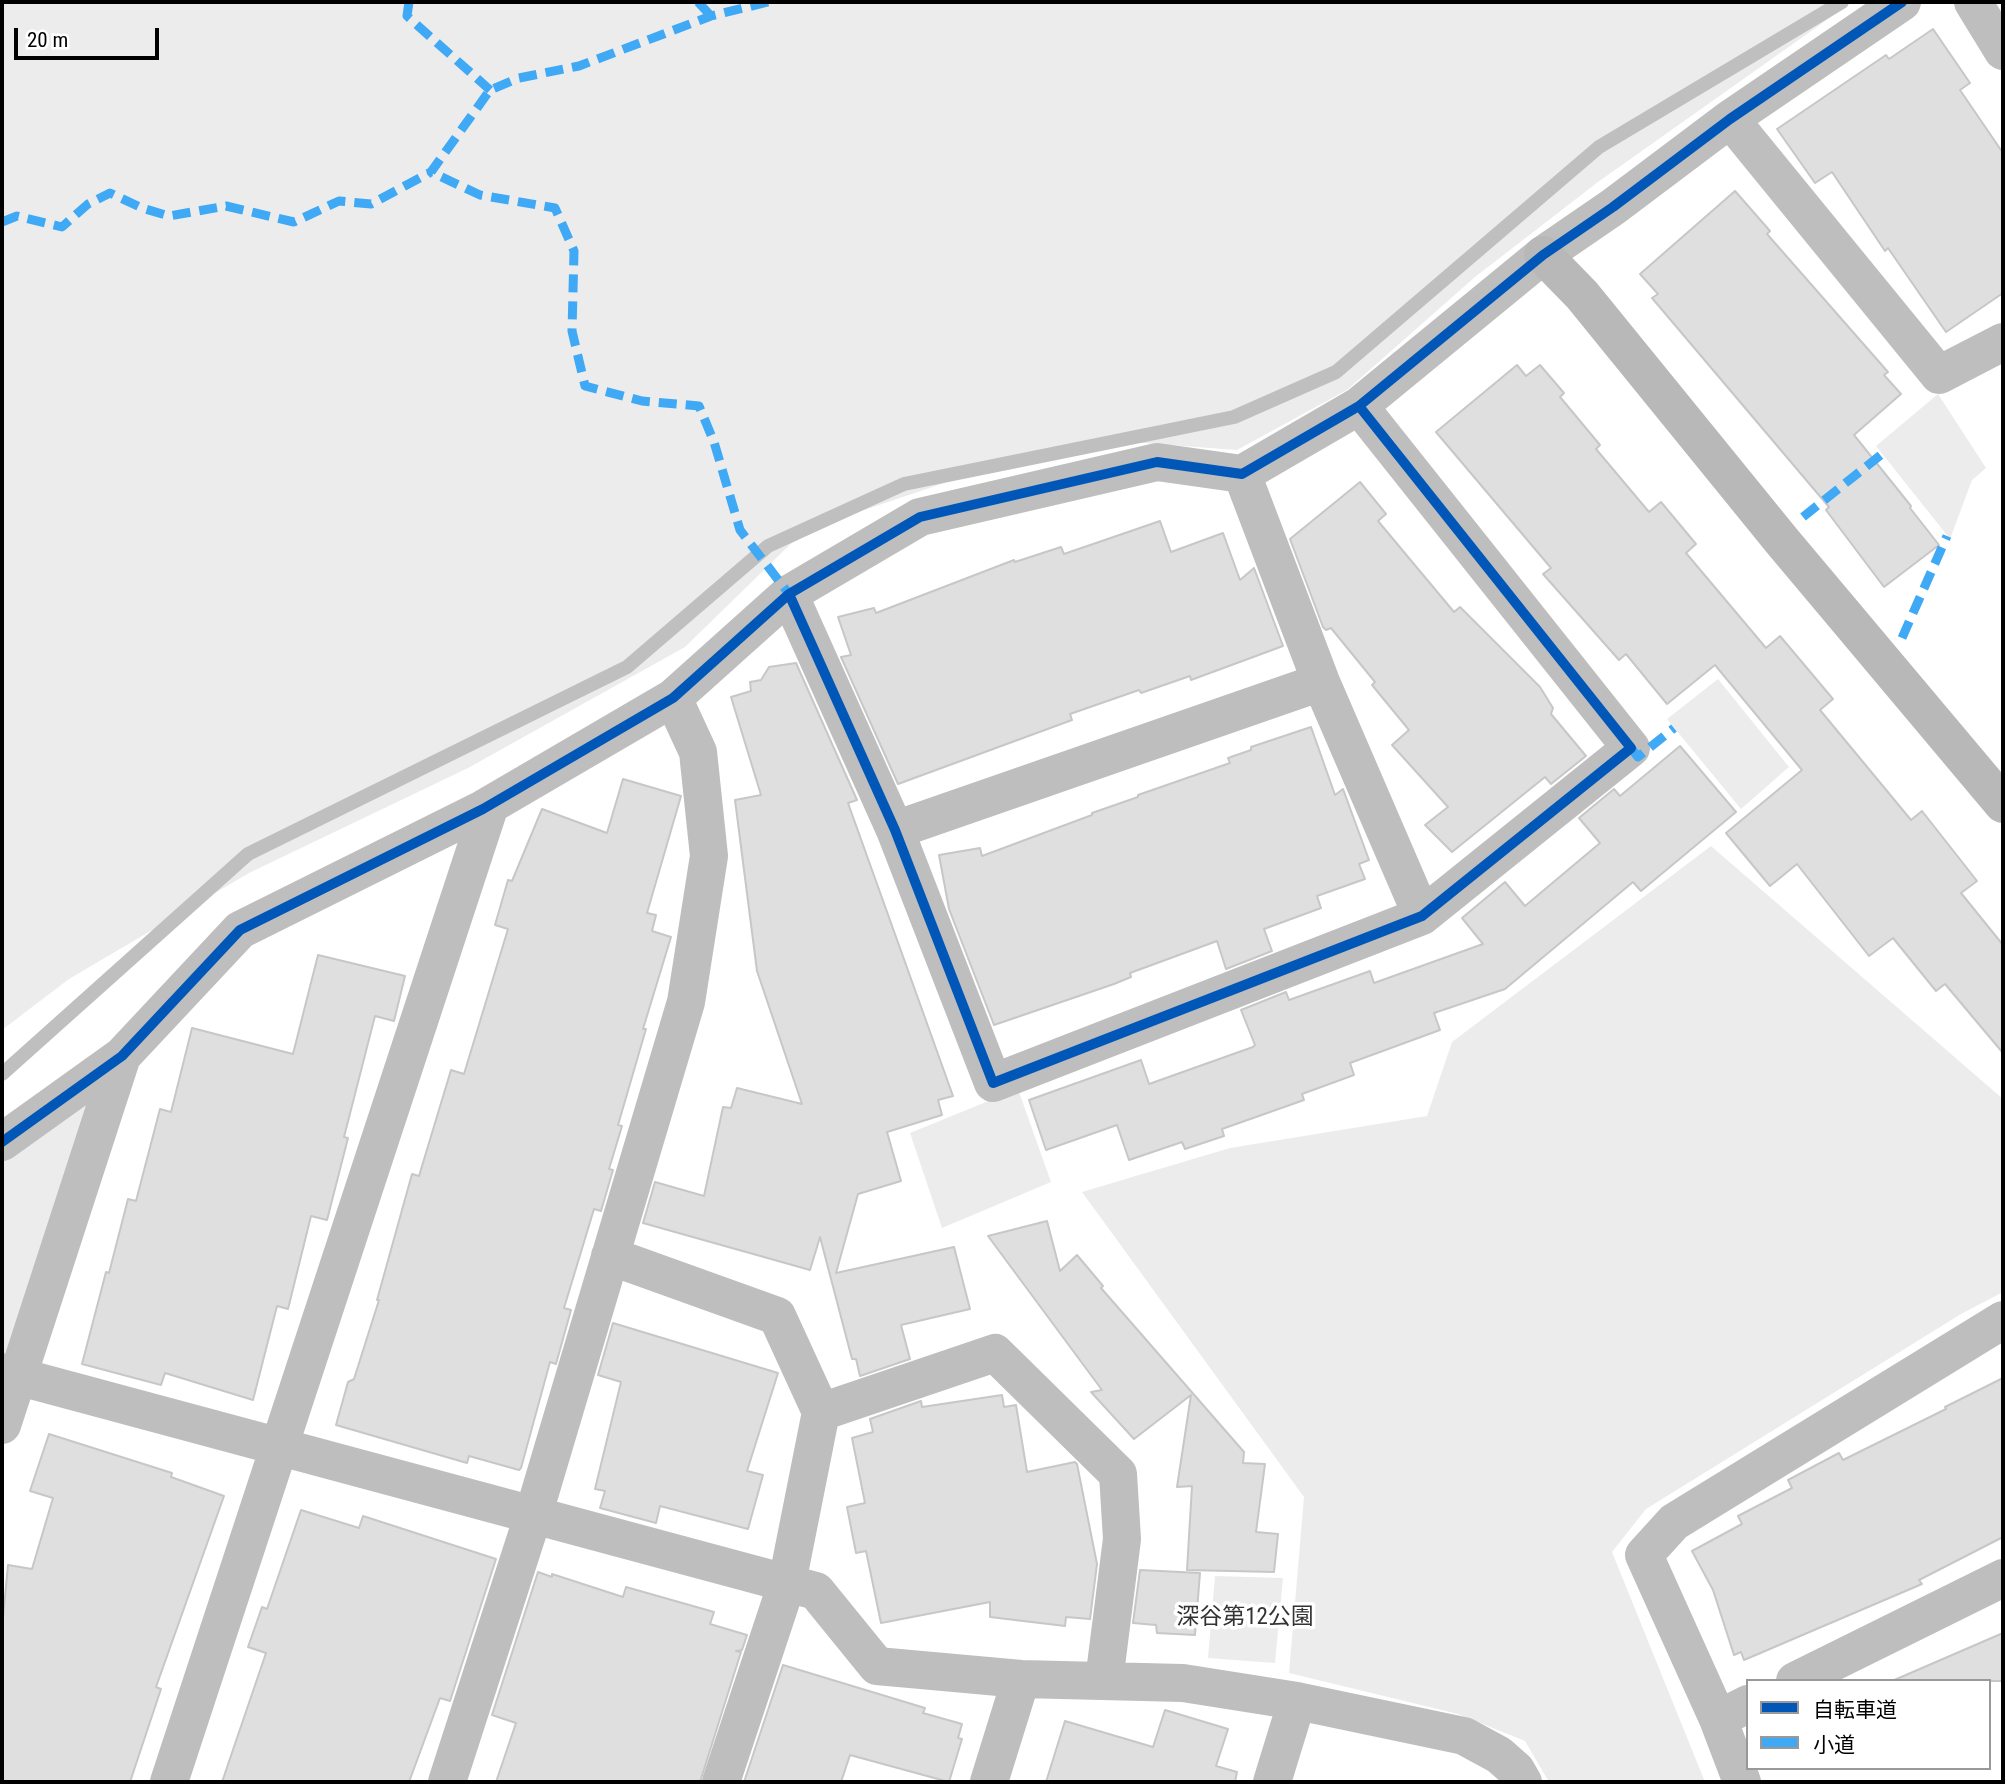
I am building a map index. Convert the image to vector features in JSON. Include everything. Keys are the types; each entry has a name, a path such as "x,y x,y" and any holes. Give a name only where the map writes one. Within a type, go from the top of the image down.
{"street":[{"path":"2,1142 122,1056 240,930 490,805 673,698 789,594 920,517 1157,463 1242,474 1359,406 1543,255 1614,207 1730,119 1902,2"},
{"path":"1973,2 2003,51"},
{"path":"1730,119 1939,375 2003,342"},
{"path":"1543,255 1582,295 1782,541 1999,792"},
{"path":"789,594 895,830 993,1083 1422,916 1631,748 1359,406"},
{"path":"1242,474 1321,682 1422,916"},
{"path":"895,830 1321,682"},
{"path":"447,1782 533,1516 686,1002 709,856 698,752 673,698"},
{"path":"169,1782 490,805"},
{"path":"2,1425 10,1374 122,1056"},
{"path":"611,1256 777,1316 821,1412 787,1583 721,1782"},
{"path":"1742,1782 1733,1711 1644,1555 1674,1522 2003,1320"},
{"path":"821,1412 995,1353 1118,1474 1122,1539 1104,1681"},
{"path":"10,1374 816,1591 877,1666 1021,1679 1183,1683 1297,1701 1464,1736 1499,1755 1516,1770 1523,1782"},
{"path":"1799,1679 2003,1578"},
{"path":"989,1782 1021,1679"},
{"path":"1272,1782 1297,1701"}],"green space":[{"path":"2,2 1845,2 1831,17 1598,182 1475,277 1347,390 1237,450 1129,442 974,473 805,530 685,647 468,768 249,873 69,979 2,1030"},
{"path":"1938,394 1986,468 1972,480 1950,539 1876,446"},
{"path":"1718,679 1789,767 1741,809 1667,719"},
{"path":"1711,846 2003,1099 2003,1292 1961,1314 1646,1509 1612,1552 1705,1782 1549,1782 1525,1741 1458,1714 1289,1673 1304,1497 1082,1192 1230,1148 1427,1116 1452,1042"},
{"path":"1018,1089 1051,1182 942,1228 910,1133"},
{"path":"90,1098 9,1362 2,1360 2,1161"},
{"name":"深谷第12公園","path":"1215,1576 1283,1578 1275,1663 1208,1658"}],"building":[{"path":"1933,29 1970,83 1960,90 2003,153 2003,293 1946,332 1888,248 1885,251 1832,172 1815,183 1777,129 1886,55 1889,59"},
{"path":"1735,191 1770,231 1767,234 1888,372 1884,375 1901,394 1854,435 1939,545 1884,587 1826,510 1829,507 1652,298 1658,294 1640,274"},
{"path":"1517,365 1526,376 1540,365 1564,393 1560,397 1600,445 1596,449 1649,512 1661,502 1696,544 1686,553 1766,648 1780,636 1833,699 1820,710 1911,820 1922,811 1977,881 1961,893 2003,945 2003,1053 1945,984 1936,991 1893,938 1869,956 1797,864 1770,886 1726,833 1802,770 1715,665 1667,704 1626,654 1619,660 1543,574 1551,568 1436,432"},
{"path":"1360,482 1386,514 1378,521 1454,612 1460,607 1540,687 1553,708 1551,714 1586,756 1551,784 1545,777 1452,852 1425,825 1448,807 1392,745 1409,730 1372,685 1375,682 1331,628 1326,630 1323,627 1290,539"},
{"path":"1160,521 1171,552 1223,533 1240,580 1254,568 1283,646 1191,680 1190,676 1141,693 1139,690 1070,714 1072,720 898,784 841,657 851,655 838,617 874,608 876,613 1014,560 1015,562 1061,547 1064,554"},
{"path":"796,663 857,800 848,803 953,1096 938,1100 942,1115 887,1132 901,1181 858,1194 836,1273 954,1247 970,1309 901,1325 910,1359 860,1376 856,1359 852,1359 820,1237 810,1270 643,1223 655,1182 704,1196 723,1107 731,1108 737,1088 802,1104 757,971 735,800 761,795 731,697 751,691 750,682 761,680 769,667"},
{"path":"1311,727 1335,795 1343,789 1369,860 1359,864 1365,879 1317,896 1321,908 1264,929 1272,951 1226,969 1217,941 1130,973 1131,977 1114,984 994,1025 949,909 939,855 980,848 982,856 1138,795 1230,763 1228,758 1251,750 1251,747"},
{"path":"1680,746 1736,812 1641,891 1633,882 1505,989 1434,1013 1440,1030 1350,1063 1354,1075 1302,1094 1304,1100 1222,1129 1224,1136 1185,1149 1182,1142 1129,1160 1117,1125 1046,1150 1029,1100 1141,1060 1149,1084 1253,1047 1255,1045 1241,1010 1286,992 1289,1000 1370,971 1374,983 1483,944 1462,918 1505,882 1525,906 1600,843 1579,818 1614,789 1620,796"},
{"path":"623,779 681,796 647,913 656,915 652,931 671,937 618,1125 622,1126 609,1169 613,1170 601,1211 594,1209 564,1308 571,1310 556,1364 550,1362 521,1468 519,1470 469,1456 467,1463 336,1425 348,1382 354,1379 379,1300 412,1174 419,1176 451,1070 464,1074 508,929 495,925 508,880 512,881 542,809 607,833"},
{"path":"318,955 405,976 394,1021 375,1016 344,1137 348,1138 327,1220 311,1216 288,1309 277,1306 253,1400 165,1373 161,1385 82,1364 128,1199 136,1201 160,1109 171,1112 192,1028 293,1054"},
{"path":"1047,1221 1060,1271 1077,1255 1103,1286 1101,1288 1244,1452 1243,1463 1265,1464 1256,1532 1278,1534 1274,1572 1187,1570 1192,1486 1177,1487 1191,1395 1134,1439 1091,1392 1102,1390 988,1236"},
{"path":"613,1323 778,1373 747,1471 763,1475 748,1529 660,1506 656,1523 600,1508 605,1491 595,1489 621,1382 598,1375"},
{"path":"2003,1378 2003,1537 1919,1580 1922,1584 1744,1660 1741,1652 1734,1655 1713,1590 1692,1551 1742,1524 1738,1516 1792,1488 1788,1480 1839,1453 1843,1460"},
{"path":"1002,1395 1004,1407 1016,1405 1027,1472 1075,1462 1077,1464 1097,1564 1090,1619 1066,1617 1065,1626 990,1617 990,1602 881,1623 866,1551 856,1553 847,1507 865,1503 852,1438 873,1432 870,1419 921,1401 922,1407"},
{"path":"49,1434 172,1473 171,1477 224,1496 156,1687 161,1689 130,1782 2,1782 2,1628 8,1565 32,1569 53,1498 30,1491"},
{"path":"301,1510 359,1528 363,1516 496,1559 450,1701 440,1698 409,1782 222,1782 266,1653 248,1647 262,1607 267,1609"},
{"path":"1140,1570 1200,1573 1195,1635 1157,1633 1156,1625 1133,1623"},
{"path":"538,1572 623,1597 626,1587 714,1612 710,1624 747,1635 742,1650 736,1651 741,1652 700,1782 496,1782 516,1723 492,1715"},
{"path":"2003,1633 2003,1681 1897,1679"},
{"path":"783,1665 925,1708 923,1713 962,1724 958,1738 962,1739 949,1782 850,1755 841,1782 744,1782"},
{"path":"1165,1710 1228,1729 1216,1766 1237,1772 1235,1782 1046,1782 1065,1721 1153,1747"}],"waterway":[{"path":"2,1074 248,854 627,667 768,546 904,484 1234,417 1336,372 1599,147 1842,2"}],"marked path":[{"path":"409,2 407,16 490,90"},
{"path":"698,2 711,16"},
{"path":"768,2 711,16 579,66 519,78 490,90 431,172 480,195 555,208 574,251 572,331 585,386 642,401 699,406 714,442 740,530 789,594"},
{"path":"2,222 17,216 62,227 88,204 110,193 142,208 169,216 226,206 294,222 339,201 371,204 431,172"},
{"path":"1803,517 1882,454"},
{"path":"1902,638 1947,536"},
{"path":"1631,748 1638,757 1674,728"}],"cycle path":[{"path":"2,1142 122,1056 240,930 483,809 673,698 789,594 920,517 1157,462 1242,474 1359,406 1543,255 1613,207 1730,119 1902,2"},
{"path":"789,594 895,830 993,1083 1422,916 1631,748 1359,406"}]}
